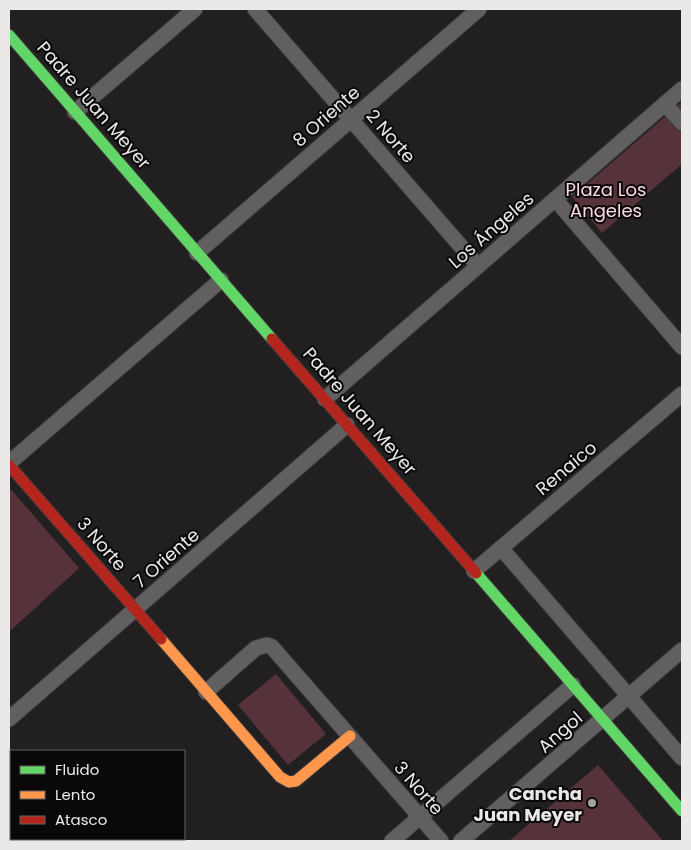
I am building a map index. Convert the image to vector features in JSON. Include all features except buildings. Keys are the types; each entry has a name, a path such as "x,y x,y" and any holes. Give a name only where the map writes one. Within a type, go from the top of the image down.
{"street":[{"path":"75,112 195,9"},
{"name":"2 Norte","path":"255,9 478,266"},
{"name":"8 Oriente","path":"197,252 480,9"},
{"name":"Padre Juan Meyer","path":"9,35 682,811"},
{"name":"Los Ángeles","path":"325,399 682,89"},
{"path":"665,104 682,123"},
{"path":"555,199 682,347"},
{"path":"9,464 221,280"},
{"name":"Renaico","path":"474,571 682,394"},
{"name":"7 Oriente","path":"9,719 347,425"},
{"name":"3 Norte","path":"9,464 280,777 289,782 300,778 350,736"},
{"path":"502,548 682,758"},
{"name":"3 Norte","path":"206,692 256,648 267,645 276,650 441,841"},
{"name":"Angol","path":"462,841 682,650"},
{"name":"Angol","path":"392,841 573,685"}],"green space":[{"name":"Plaza Los Angeles","path":"682,102 682,164 602,233 572,197"},
{"path":"9,487 79,568 9,632"},
{"path":"276,674 326,734 288,765 238,705"},
{"name":"Cancha Juan Meyer","path":"598,765 663,841 509,841"}],"traffic: fast":[{"path":"9,35 272,339"},
{"path":"476,573 682,811"}],"traffic: slow":[{"path":"161,639 280,777 289,782 296,781 350,736"}],"traffic: jam":[{"path":"272,339 476,573"},
{"path":"9,465 161,639"}],"place":[{"name":"Cancha Juan Meyer","path":"592,803"}]}
